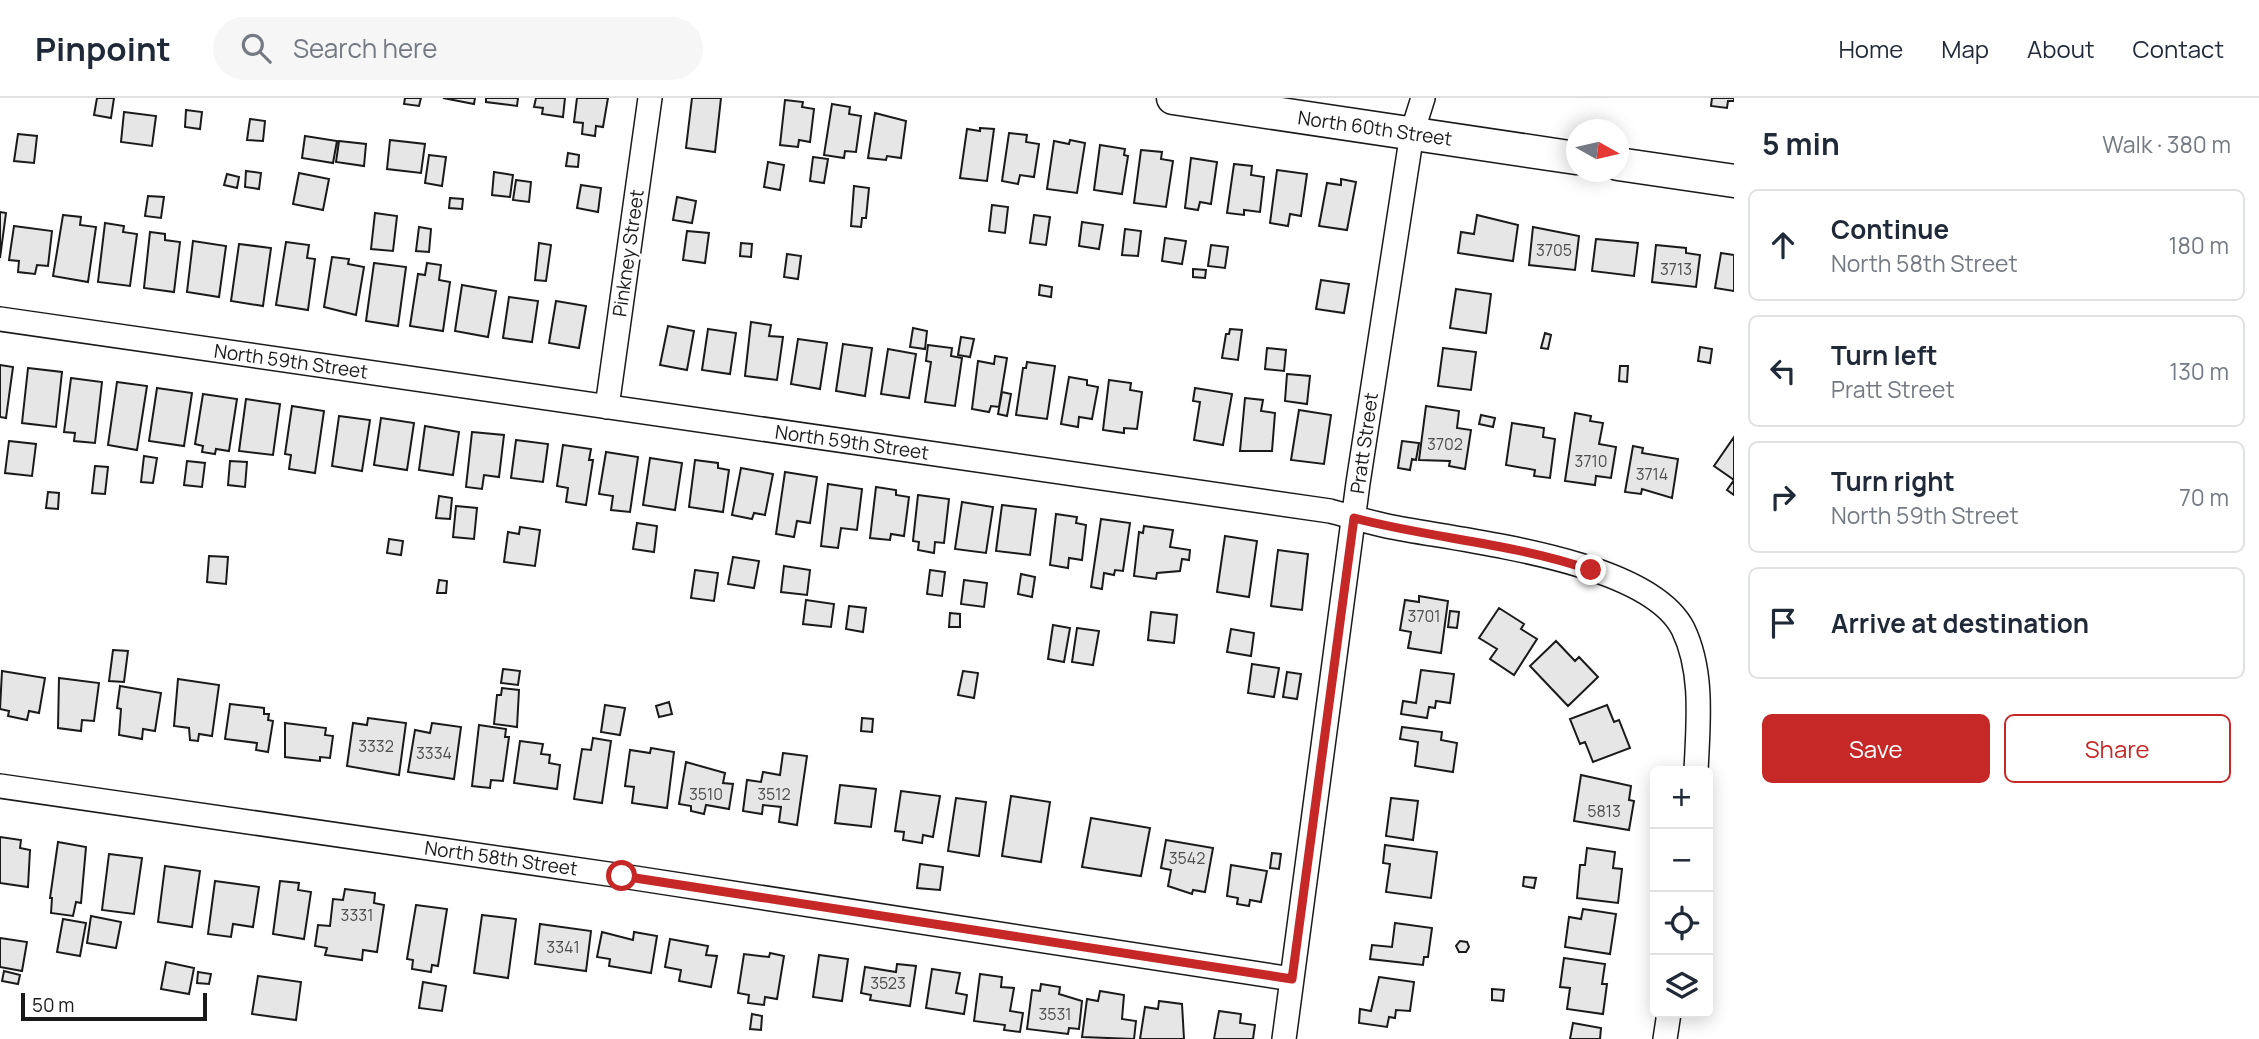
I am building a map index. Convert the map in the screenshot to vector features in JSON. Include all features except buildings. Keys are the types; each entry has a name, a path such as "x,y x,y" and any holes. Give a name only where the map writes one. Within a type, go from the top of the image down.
{"main road":[{"name":"North 60th Street","path":"1173,98 1566,156"},
{"path":"1629,165 1734,181"}],"street":[{"name":"Pinkney Street","path":"607,407 650,98"},
{"name":"Pratt Street","path":"1284,1039 1354,518 1412,133 1423,98"},
{"name":"North 59th Street","path":"0,319 1330,511 1552,557 1651,594 1682,627 1696,669 1696,766"},
{"name":"North 58th Street","path":"0,786 622,876 1292,979"},
{"path":"1665,1039 1668,1018"}],"route":[{"path":"622,876 1292,979 1354,518 1386,526 1519,548 1591,570"}]}
